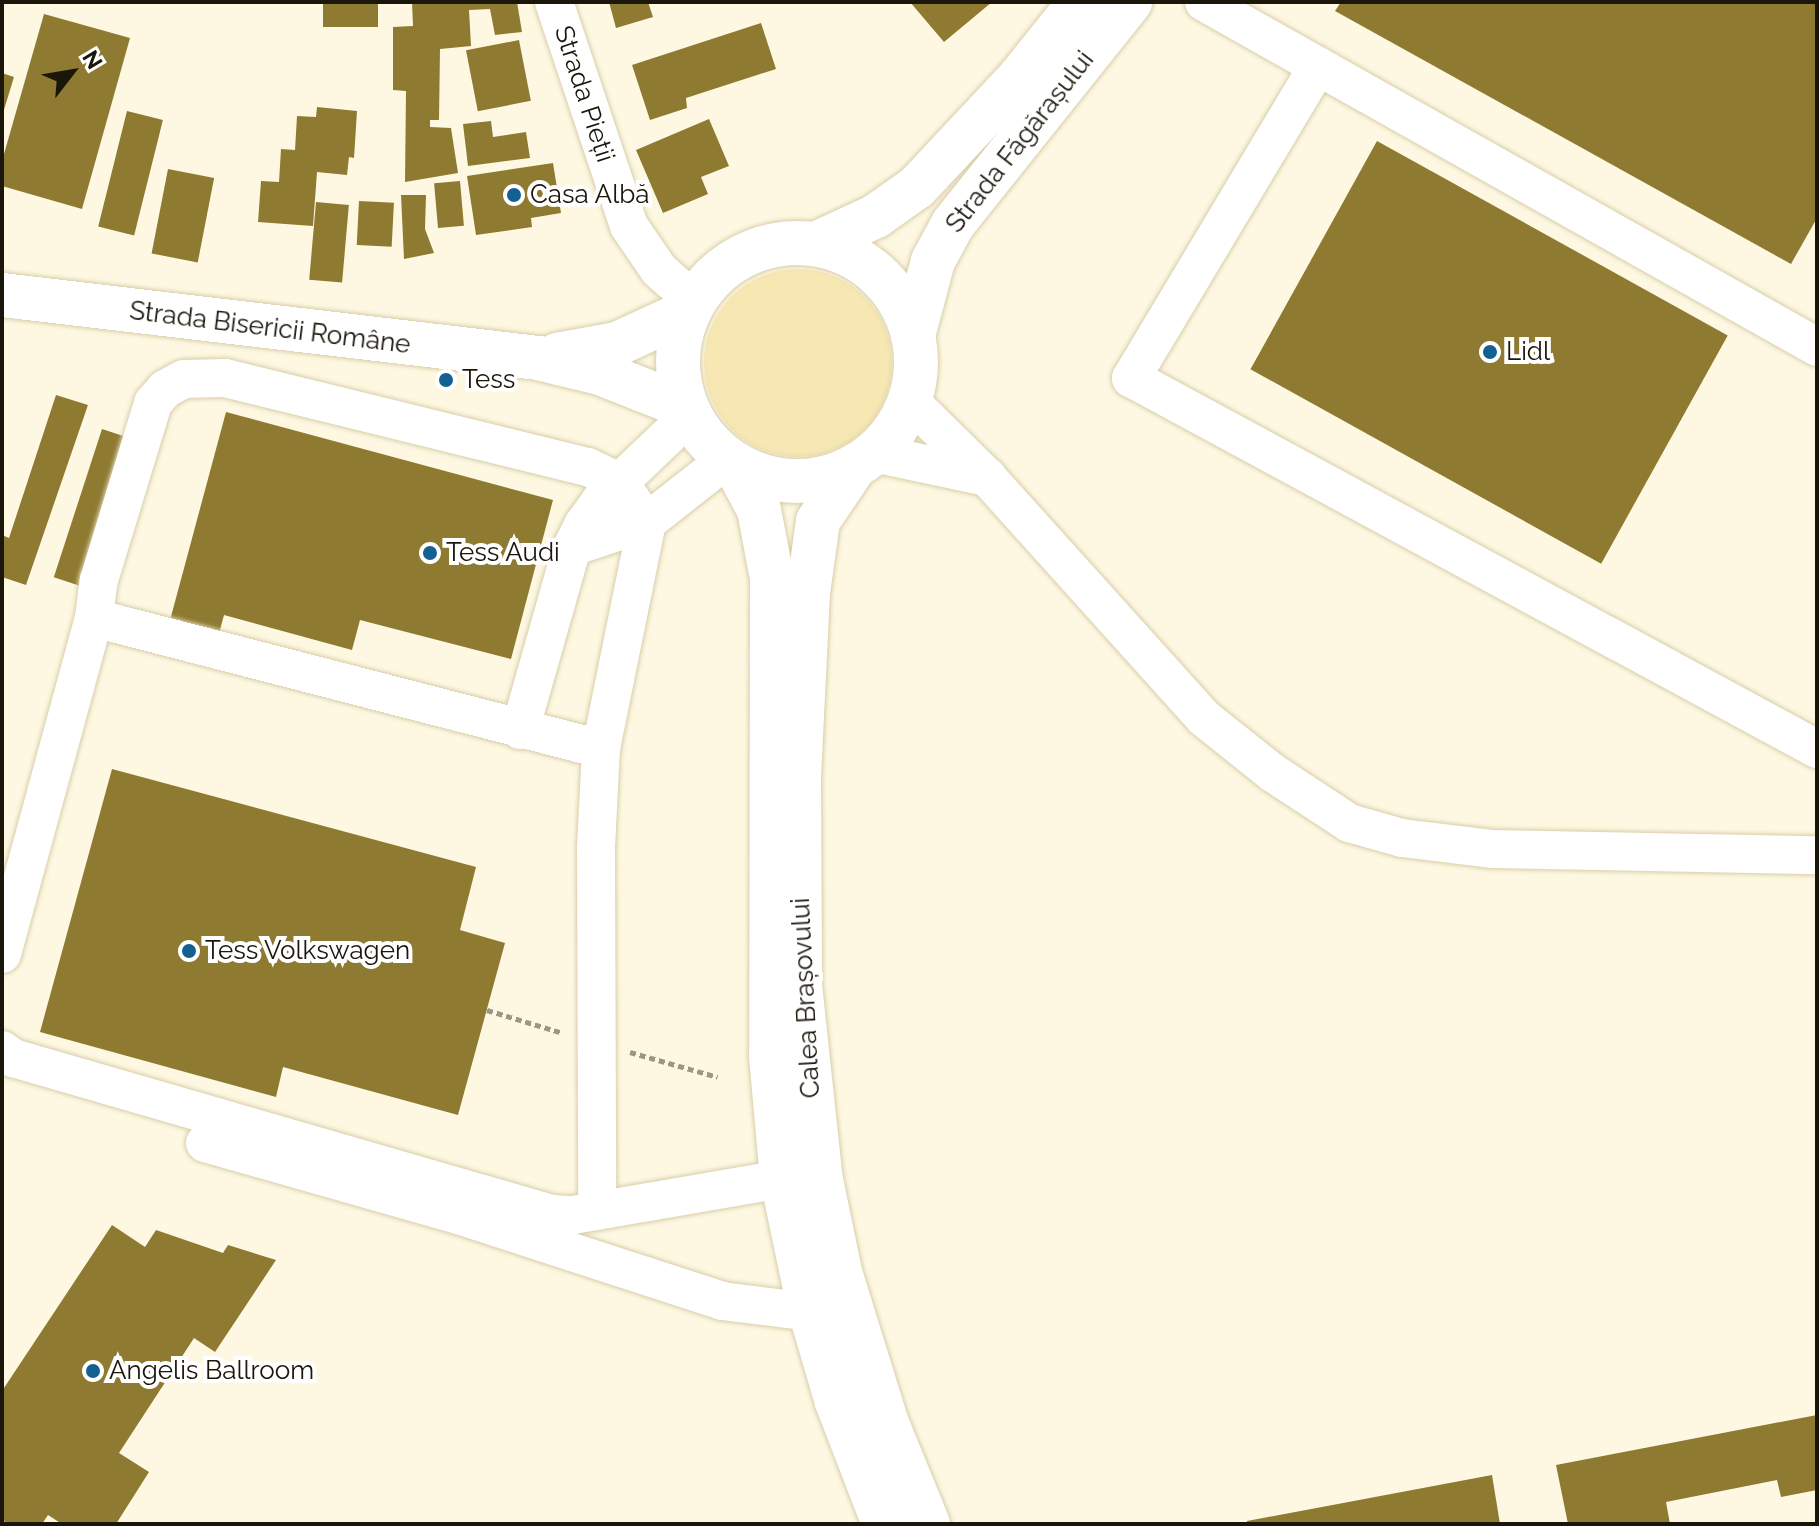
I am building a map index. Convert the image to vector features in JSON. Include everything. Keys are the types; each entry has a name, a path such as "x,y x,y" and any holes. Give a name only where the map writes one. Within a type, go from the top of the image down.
{"main road":[{"name":"Strada Făgărașului","path":"816,244 876,216 917,187 1019,78 1080,2"},
{"name":"Strada Făgărașului","path":"913,336 933,261 947,233 1130,2"},
{"name":"Strada Făgărașului","path":"688,411 678,349 691,306 737,258 775,245 816,244 860,261 879,275 905,313 913,336 916,358 910,401 865,460"},
{"name":"Strada Bisericii Române","path":"2,295 538,358 600,373 688,411"},
{"name":"Strada Bisericii Române","path":"538,358 617,344 691,306"},
{"path":"688,411 730,461 763,477 794,482 826,478 865,460"},
{"name":"Calea Brașovului","path":"865,460 818,521 808,593 799,779 800,985 821,1180 840,1272 876,1392 928,1524"},
{"name":"Calea Brașovului","path":"730,461 759,510 772,578 768,780 771,1056 782,1179 810,1312 884,1524"}],"street":[{"name":"Strada Pieții","path":"554,2 629,226 659,270 691,306"},
{"path":"1204,2 1817,347"},
{"path":"1318,66 1131,378 1817,749"},
{"path":"2,954 94,618 99,580 153,403 184,379 205,375 588,467 619,482 647,522 601,749 596,847 597,1211"},
{"path":"910,401 987,477 1204,718 1273,773 1349,823 1402,838 1493,849 1812,843"},
{"path":"520,730 572,547 619,482 688,411"},
{"path":"865,460 987,477"},
{"path":"572,547 647,522 730,461"},
{"path":"94,618 601,749"},
{"path":"2,1050 13,1058 552,1214 597,1211 782,1179"},
{"path":"205,1143 458,1215 722,1301 810,1312"}],"shaded area":[{"path":"798,269 834,276 865,296 885,327 892,363 885,399 865,430 834,450 798,457 762,450 731,430 711,399 704,363 711,327 731,296 762,276"}],"building":[{"path":"323,2 378,2 378,27 323,27"},
{"path":"412,2 517,2 522,32 495,35 490,9 469,10 471,46 440,49 439,120 430,120 430,127 451,128 458,173 405,182 406,91 393,90 393,27 413,26"},
{"path":"609,2 648,2 653,17 616,28"},
{"path":"910,2 992,2 944,42"},
{"path":"1341,2 1817,2 1817,218 1791,264 1335,11"},
{"path":"44,14 130,38 82,209 2,186 2,161"},
{"path":"761,23 776,69 686,98 687,108 650,120 632,65"},
{"path":"519,40 531,101 478,111 466,50"},
{"path":"2,73 14,77 3,113 2,113"},
{"path":"317,107 357,111 354,158 349,157 347,175 317,172 313,226 258,222 261,181 279,182 281,149 295,150 297,116 316,117"},
{"path":"127,111 163,120 134,235 98,226"},
{"path":"709,119 729,166 701,177 708,194 663,213 636,150"},
{"path":"491,121 493,137 526,132 530,158 468,166 463,124"},
{"name":"Lidl","path":"1377,141 1728,335 1601,564 1250,369"},
{"name":"Casa Albă","path":"553,163 561,213 531,218 532,227 476,235 467,176"},
{"path":"168,169 214,178 198,262 152,253"},
{"path":"460,181 464,226 438,228 434,183"},
{"path":"401,195 426,195 425,229 434,253 404,259"},
{"path":"359,201 394,203 392,247 357,245"},
{"path":"316,202 349,205 342,283 309,280"},
{"path":"56,395 88,405 26,585 2,577 2,535 9,538"},
{"path":"226,412 553,500 511,659 360,620 352,650 224,615 218,637 169,624"},
{"path":"102,429 132,439 84,587 54,577"},
{"name":"Tess Volkswagen","path":"112,769 476,867 460,930 505,943 458,1115 283,1067 276,1097 40,1032"},
{"name":"Angelis Ballroom","path":"112,1225 145,1247 156,1230 223,1253 228,1245 276,1260 215,1352 194,1338 119,1453 149,1472 116,1524 62,1524 48,1515 42,1524 9,1524 2,1520 2,1391"},
{"path":"1817,1415 1817,1490 1781,1497 1777,1480 1666,1502 1670,1524 1568,1524 1556,1465"},
{"path":"1492,1475 1500,1524 1247,1524 1247,1521"}],"place":[{"name":"Casa Albă","path":"514,195"},
{"name":"Lidl","path":"1490,352"},
{"name":"Tess","path":"446,380"},
{"name":"Tess Audi","path":"430,553"},
{"name":"Tess Volkswagen","path":"189,951"},
{"name":"Angelis Ballroom","path":"93,1371"}]}
